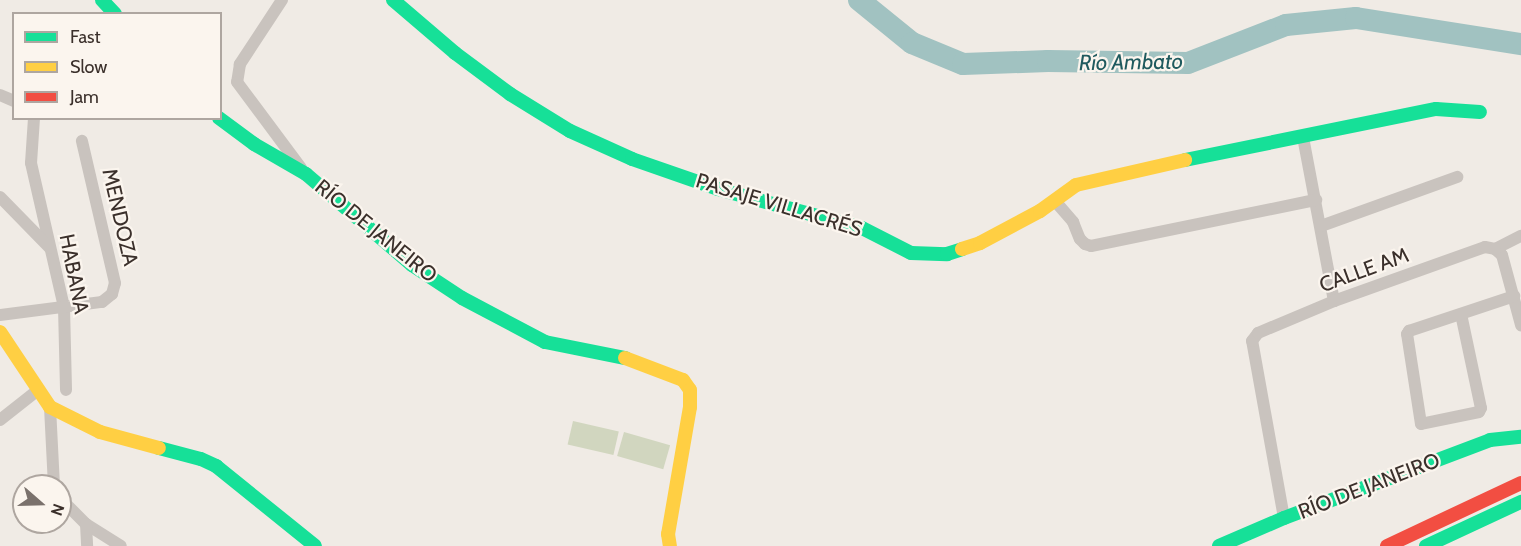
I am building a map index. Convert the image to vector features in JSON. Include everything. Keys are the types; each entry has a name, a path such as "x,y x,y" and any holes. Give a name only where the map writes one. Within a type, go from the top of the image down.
{"street":[{"path":"102,0 112,12"},
{"path":"282,0 240,64 237,82 306,174"},
{"name":"PASAJE VILLACRÉS","path":"393,0 455,53 510,94 570,131 632,159 718,189 862,228 912,253 947,254 980,243 1055,201 1076,185 1188,159 1436,109 1480,112"},
{"name":"HABANA","path":"34,120 31,163 64,307 66,390"},
{"name":"RÍO DE JANEIRO","path":"222,120 254,144 306,174 412,266 462,298 545,342 635,360 683,380 690,390 690,406 668,534 670,546"},
{"path":"1303,137 1334,301"},
{"name":"MENDOZA","path":"0,315 102,302 112,294 115,283 82,141"},
{"path":"1321,226 1457,177"},
{"path":"0,197 50,248"},
{"path":"1055,201 1073,222 1080,239 1092,246 1316,200"},
{"name":"CALLE AM","path":"1284,518 1252,341 1258,333 1334,301 1485,247 1495,249 1521,236"},
{"path":"1495,249 1502,255 1521,325"},
{"path":"1461,314 1481,408 1479,412 1421,424 1407,334 1409,331 1514,296"},
{"path":"0,332 50,407 100,432 201,459 216,466 315,546"},
{"path":"0,420 38,390"},
{"path":"50,407 53,474"},
{"name":"RÍO DE JANEIRO","path":"1219,546 1284,518 1490,440 1521,437"},
{"path":"1388,546 1521,483"},
{"path":"1426,546 1521,502"},
{"path":"72,510 86,524 121,546"},
{"path":"86,524 87,546"}],"green space":[{"path":"573,421 619,432 613,455 568,444"},
{"path":"624,432 670,445 663,469 617,456"}],"waterway":[{"name":"Río Ambato","path":"859,0 912,43 963,64 1048,61 1188,63 1286,25 1356,18 1521,44"}],"traffic: fast":[{"path":"102,0 113,12"},
{"path":"393,0 455,53 510,94 570,131 632,159 718,189 862,228 911,253 947,254 962,249"},
{"path":"1185,160 1436,109 1480,112"},
{"path":"222,120 254,144 306,174 412,265 462,298 545,342 625,358"},
{"path":"1219,546 1284,518 1490,440 1521,437"},
{"path":"159,448 201,459 216,466 315,546"},
{"path":"1426,546 1521,502"}],"traffic: slow":[{"path":"962,249 980,243 1040,211 1076,185 1185,160"},
{"path":"0,332 50,407 100,432 159,448"},
{"path":"625,358 683,380 690,390 690,407 668,534 670,546"}],"traffic: jam":[{"path":"1387,546 1521,483"}]}
